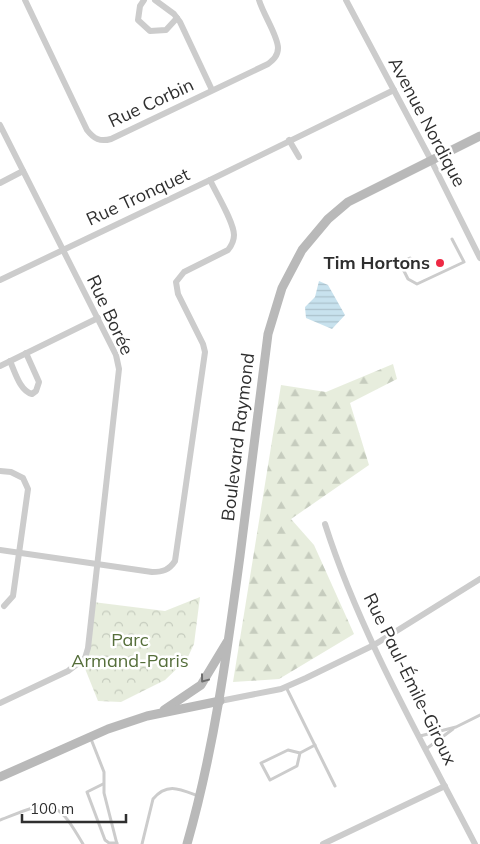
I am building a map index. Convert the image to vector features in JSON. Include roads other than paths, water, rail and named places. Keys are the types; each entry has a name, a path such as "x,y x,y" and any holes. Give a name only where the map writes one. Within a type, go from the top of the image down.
{"street":[{"name":"Rue Corbin","path":"25,0 87,130 98,140 111,139 275,59 278,48 277,42 261,9 259,0"},
{"path":"144,0 140,6 138,20 150,31 166,30 177,18"},
{"path":"155,0 177,18 212,90"},
{"name":"Avenue Nordique","path":"346,0 431,160 480,258"},
{"name":"Rue Tronquet","path":"0,280 394,90"},
{"name":"Rue Borée","path":"0,125 116,355 119,370 98,564 88,648 85,658 68,671 0,703"},
{"name":"Boulevard Raymond","path":"187,844 201,797 220,701 268,334 282,288 302,250 328,219 341,207 363,194 480,136"},
{"path":"289,140 299,157"},
{"path":"0,183 23,171"},
{"path":"0,550 160,572 171,567 176,561 205,352 203,344 178,294 176,282 184,272 228,250 234,238 231,224 210,180"},
{"path":"0,366 98,318"},
{"path":"10,361 22,388 32,394 36,391 39,382 26,353"},
{"path":"0,471 11,472 22,478 28,489 12,596 4,606"},
{"name":"Rue Paul-Émile-Giroux","path":"325,524 347,585 374,645 474,844"},
{"path":"0,777 89,736 159,713 256,695 286,687 374,645 480,579"},
{"path":"159,713 201,685 229,638"},
{"path":"323,844 445,786"}],"lane":[{"path":"410,258 400,263 408,279 417,284 464,262 452,239"},
{"path":"286,687 336,786"},
{"path":"426,750 456,727 480,715"},
{"path":"420,736 456,727"},
{"path":"89,736 104,772 103,784 117,844 109,843 105,840 87,792 103,784"},
{"path":"300,753 297,766 270,780 261,763 288,750 300,753 315,745"},
{"path":"142,844 153,799 162,790 178,789 201,797"},
{"path":"0,820 44,805 55,808 69,821 83,844"}],"water":[{"path":"319,281 328,285 345,315 332,329 306,318 305,307 315,297"}],"place":[{"name":"Tim Hortons","path":"440,263"}],"park label":[{"name":"Parc Armand-Paris","path":"130,650"}]}
